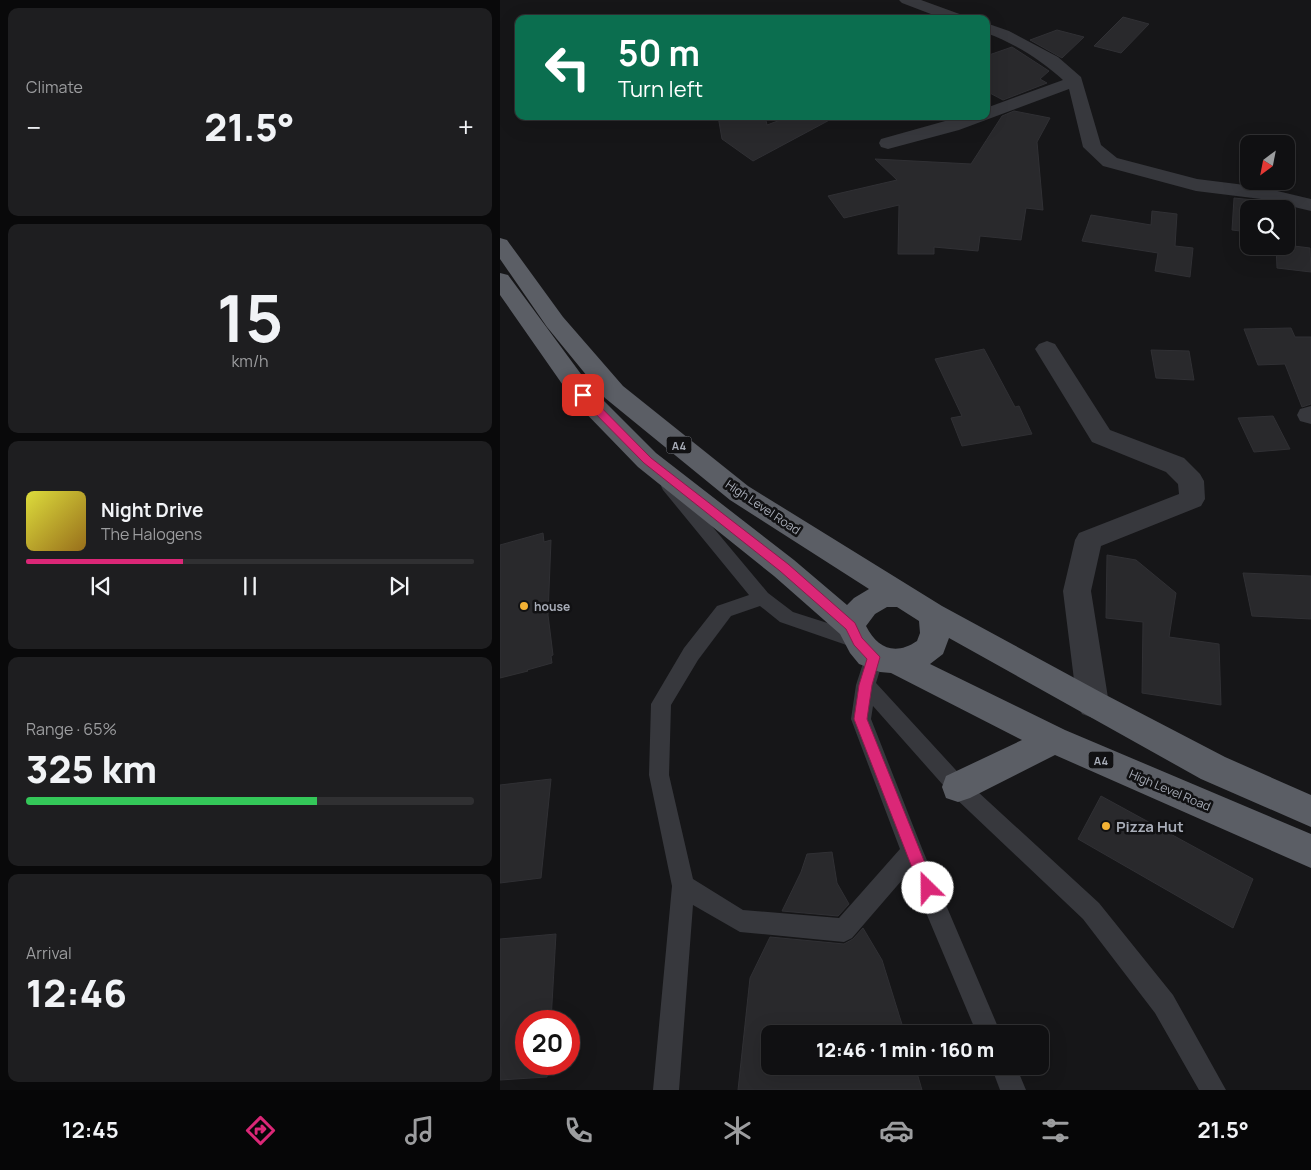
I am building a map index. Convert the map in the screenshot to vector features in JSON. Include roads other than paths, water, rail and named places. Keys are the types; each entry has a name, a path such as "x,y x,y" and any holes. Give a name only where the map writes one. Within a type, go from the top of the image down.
{"highway":[{"name":"High Level Road","path":"500,244 555,322 614,392 739,493 902,596"},
{"name":"High Level Road","path":"500,280 583,395 647,460 784,568 869,646 1054,740 1311,851"},
{"path":"932,614 935,631 932,645 920,656 869,646 859,609 874,599 886,595 902,596 1093,704 1213,768 1311,810"},
{"path":"958,787 1054,740"}],"street":[{"path":"907,0 948,15"},
{"path":"990,29 1003,34 1052,60 1075,81 1092,147 1110,162 1196,185 1261,193 1311,205"},
{"path":"990,113 1075,81"},
{"path":"888,143 954,126 970,120"},
{"path":"1047,349 1101,436 1176,465 1191,481 1192,500 1089,540 1077,591 1093,704"}],"lane":[{"path":"647,460 762,598 787,617 869,646 861,719 912,852 985,1025"},
{"path":"666,1090 683,886 659,775 661,704 691,654 724,611 762,598"},
{"path":"866,685 958,787 1091,911 1164,1004 1213,1090"},
{"path":"683,886 740,921 844,930 912,852"},
{"path":"1007,1075 1013,1090"}],"place":[{"name":"house","path":"524,606"},
{"name":"Pizza Hut","path":"1106,826"}]}
